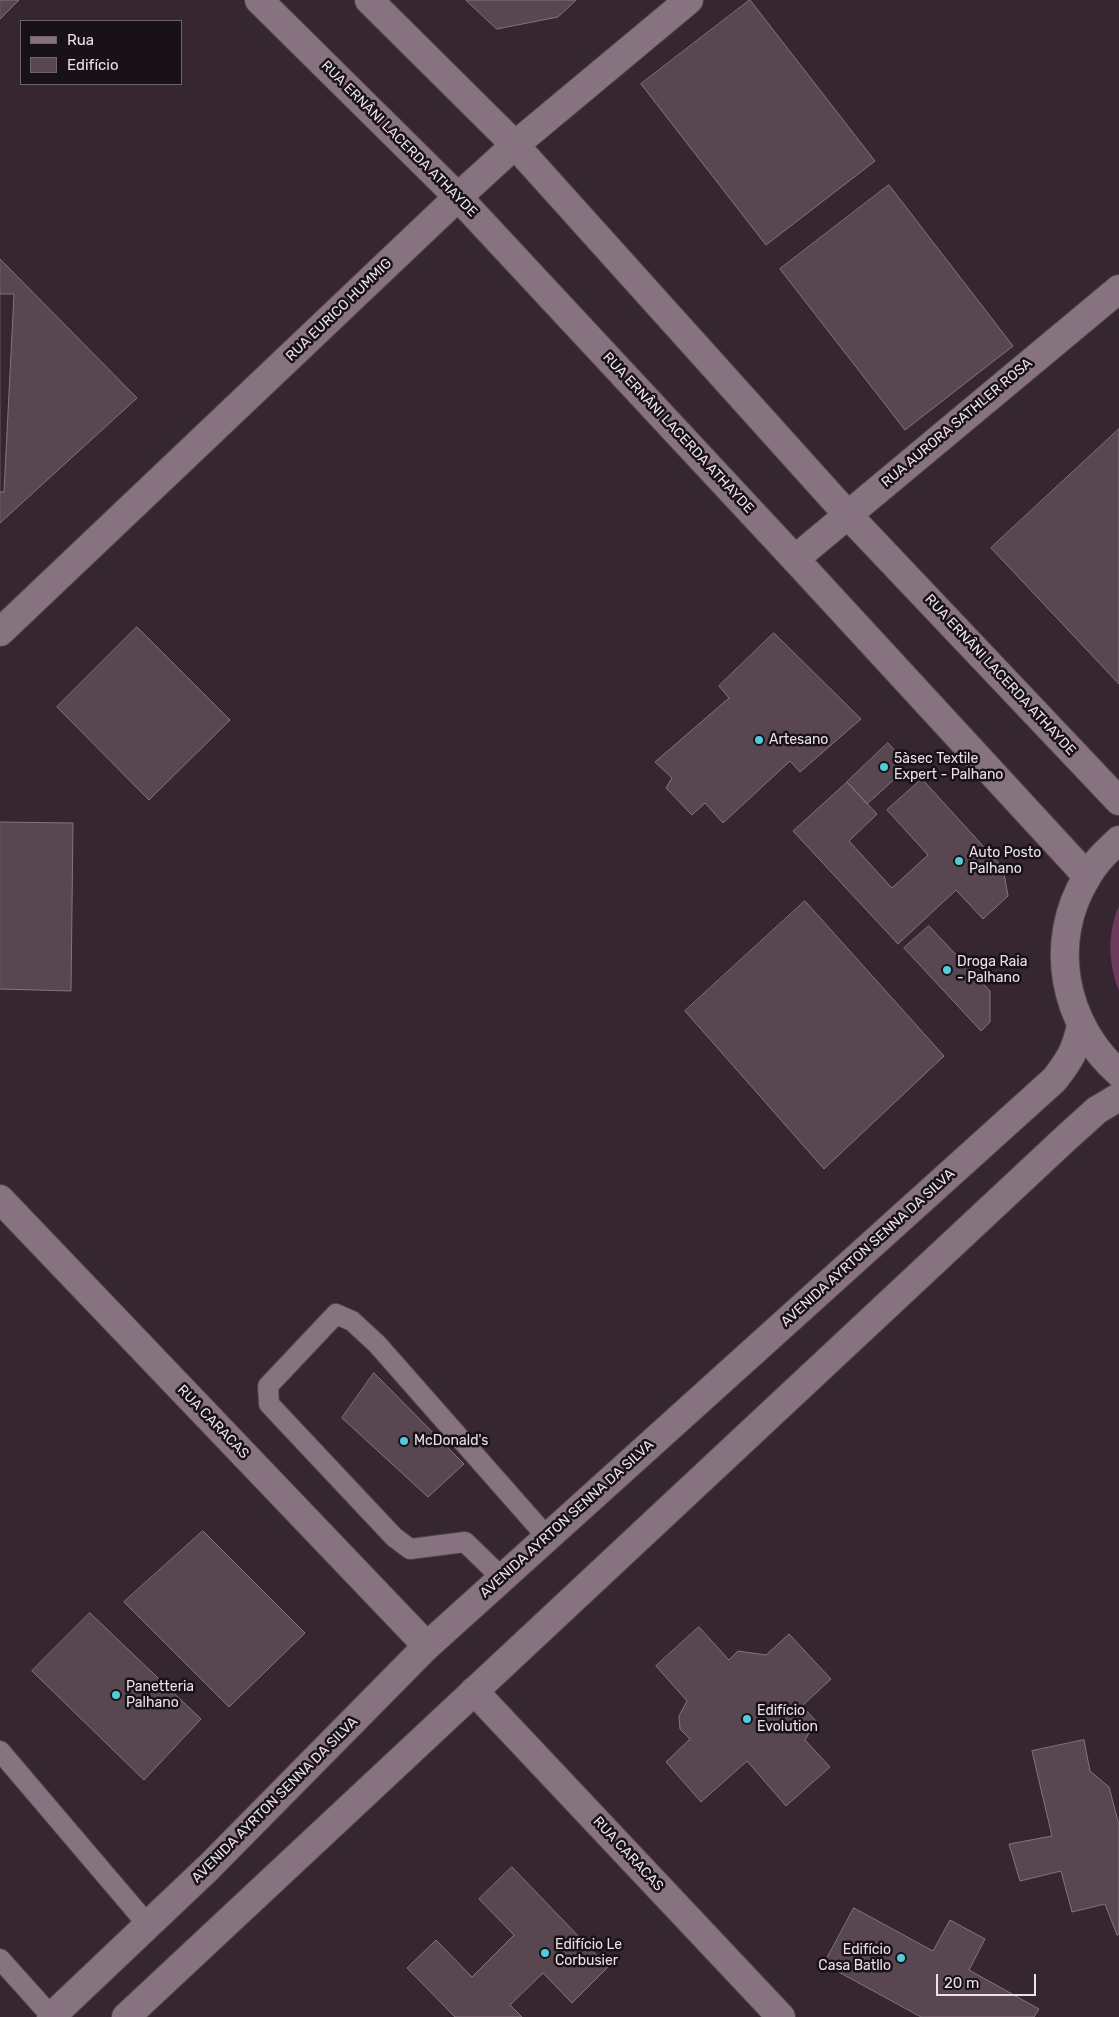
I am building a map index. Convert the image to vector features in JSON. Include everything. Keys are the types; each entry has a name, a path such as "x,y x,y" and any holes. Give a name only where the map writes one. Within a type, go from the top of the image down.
{"street":[{"name":"RUA ERNÂNI LACERDA ATHAYDE","path":"259,0 458,197 1087,876"},
{"name":"RUA ERNÂNI LACERDA ATHAYDE","path":"369,0 515,145 847,514 1119,801"},
{"name":"RUA EURICO HUMMIG","path":"0,632 458,197 515,145 689,0"},
{"name":"RUA AURORA SATHLER ROSA","path":"795,559 1119,289"},
{"path":"1119,840 1102,856 1087,876 1075,900 1064,950 1067,985 1071,1002 1081,1026 1094,1047 1119,1073"},
{"name":"AVENIDA AYRTON SENNA DA SILVA","path":"51,2017 209,1868 427,1646 1054,1080 1069,1061 1076,1046 1081,1026"},
{"path":"126,2017 1066,1138 1097,1110 1119,1097"},
{"name":"RUA CARACAS","path":"0,1199 427,1646"},
{"name":"RUA CARACAS","path":"474,1691 782,2017"}],"lane":[{"path":"502,1578 465,1542 410,1549 394,1537 269,1404 268,1386 336,1314 352,1321 377,1344 547,1537"},
{"path":"0,1751 148,1925"},
{"path":"0,1959 51,2017"}],"shaded area":[{"path":"1119,906 1119,991 1115,980 1110,948 1112,927"}],"building":[{"path":"0,0 19,0 0,19"},
{"path":"466,0 576,0 558,17 497,29"},
{"path":"750,0 875,161 766,245 641,84"},
{"path":"889,185 1013,346 905,430 780,269"},
{"path":"0,259 137,398 0,523"},
{"path":"0,294 14,294 4,492 0,492"},
{"path":"1119,429 1119,684 991,548"},
{"path":"137,627 230,720 149,800 57,707"},
{"name":"Artesano","path":"774,633 861,719 800,772 790,761 723,823 705,803 692,815 666,788 672,778 655,762 729,698 719,686"},
{"path":"888,743 900,756 900,774 867,804 847,782"},
{"name":"Auto Posto Palhano","path":"922,779 1003,868 1008,896 983,919 956,890 898,944 793,831 847,782 877,814 849,841 892,888 928,855 887,810"},
{"path":"0,822 73,823 71,991 0,989"},
{"path":"805,901 944,1056 824,1169 685,1011"},
{"name":"Droga Raia - Palhano","path":"929,926 990,991 990,1022 981,1031 904,948"},
{"name":"McDonald's","path":"374,1373 464,1464 428,1497 342,1418"},
{"path":"203,1531 305,1633 229,1707 124,1602"},
{"name":"Panetteria Palhano","path":"90,1613 201,1719 144,1780 32,1671"},
{"name":"Edifício Evolution","path":"699,1627 729,1660 738,1651 766,1655 789,1634 831,1679 802,1706 816,1721 805,1740 830,1767 786,1806 747,1761 701,1802 666,1762 690,1739 680,1729 679,1716 687,1701 656,1666"},
{"path":"1084,1740 1090,1771 1109,1787 1119,1825 1119,1935 1117,1935 1105,1904 1072,1912 1061,1871 1020,1881 1009,1844 1052,1836 1032,1751"},
{"name":"Edifício Le Corbusier","path":"512,1867 608,1967 572,2003 543,1973 510,2005 522,2017 455,2017 407,1968 436,1940 472,1977 514,1935 479,1899"},
{"name":"Edifício Casa Batllo","path":"854,1908 933,1951 950,1920 985,1939 969,1970 1039,2009 1034,2017 921,2017 824,1964"}],"place":[{"name":"Artesano","path":"759,740"},
{"name":"5àsec Textile Expert - Palhano","path":"884,767"},
{"name":"Auto Posto Palhano","path":"959,861"},
{"name":"Droga Raia - Palhano","path":"947,970"},
{"name":"McDonald's","path":"404,1441"},
{"name":"Panetteria Palhano","path":"116,1695"},
{"name":"Edifício Evolution","path":"747,1719"},
{"name":"Edifício Le Corbusier","path":"545,1953"},
{"name":"Edifício Casa Batllo","path":"901,1958"}]}
